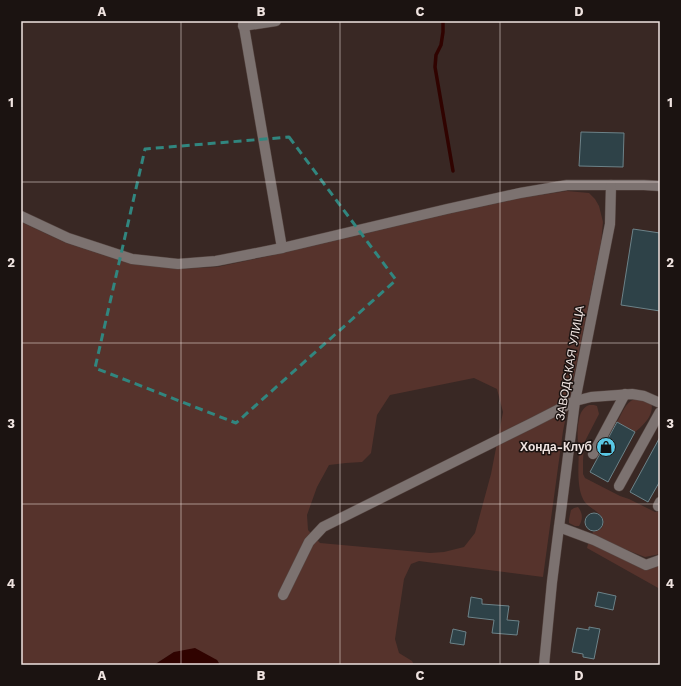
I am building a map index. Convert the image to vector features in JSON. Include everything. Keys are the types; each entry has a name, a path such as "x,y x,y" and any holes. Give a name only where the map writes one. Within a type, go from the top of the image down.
{"street":[{"path":"276,21 243,24 282,248"},
{"path":"21,216 68,238 132,259 178,264 216,261 282,248 447,209 520,193 567,185 660,186"},
{"name":"ЗАВОДСКАЯ УЛИЦА","path":"544,665 575,401 610,224 611,186"},
{"path":"593,454 625,394"},
{"path":"283,596 308,542 323,527 532,424 575,401 591,397 632,394 644,396 660,403"},
{"path":"619,486 660,412"},
{"path":"559,527 594,540 646,565 660,560"}],"highlighted area":[{"path":"289,137 396,280 236,423 95,368 145,149"}],"shaded area":[{"path":"567,191 589,193 599,206 603,222 601,242 563,431 543,577 419,561 411,564 404,579 395,639 399,653 412,661 414,665 220,665 217,660 174,652 154,665 21,665 21,222 66,243 131,264 178,269 217,267 521,198","holes":["474,378 497,389 503,412 491,474 475,533 464,547 444,552 430,553 320,543 308,530 307,515 317,487 329,465 362,462 371,453 377,415 390,395"]},
{"path":"635,399 651,402 652,406 648,419 635,432 617,422 626,405"},
{"path":"589,405 597,406 599,414 584,443 583,474 585,478 620,496 655,512 660,511 660,554 645,557 606,542 592,534 593,532 602,528 603,519 583,499 579,487 578,473 579,422 582,411"},
{"path":"578,507 582,514 582,519 579,526 575,526 569,523 569,519 571,510"},
{"path":"592,543 660,564 660,589 587,548 588,544"},
{"path":"195,648 217,660 220,665 154,665 174,652"}],"building":[{"path":"581,132 624,133 623,167 579,166"},
{"path":"633,229 660,233 660,311 621,305"},
{"path":"617,422 635,432 608,482 590,472"},
{"path":"660,437 660,481 648,502 630,492"},
{"path":"590,513 598,513 603,518 601,529 598,531 590,531 585,526 585,518"},
{"path":"598,592 616,596 613,610 595,606"},
{"path":"471,597 482,599 482,604 509,606 507,620 519,621 517,635 492,633 494,620 468,617"},
{"path":"589,627 600,629 594,659 583,657 583,654 572,652 577,628 589,630"},
{"path":"453,629 466,632 464,645 450,643"}],"waterway":[{"path":"443,21 441,45 436,55 435,67 453,171"}],"place":[{"name":"Хонда-Клуб","path":"606,447"}]}
